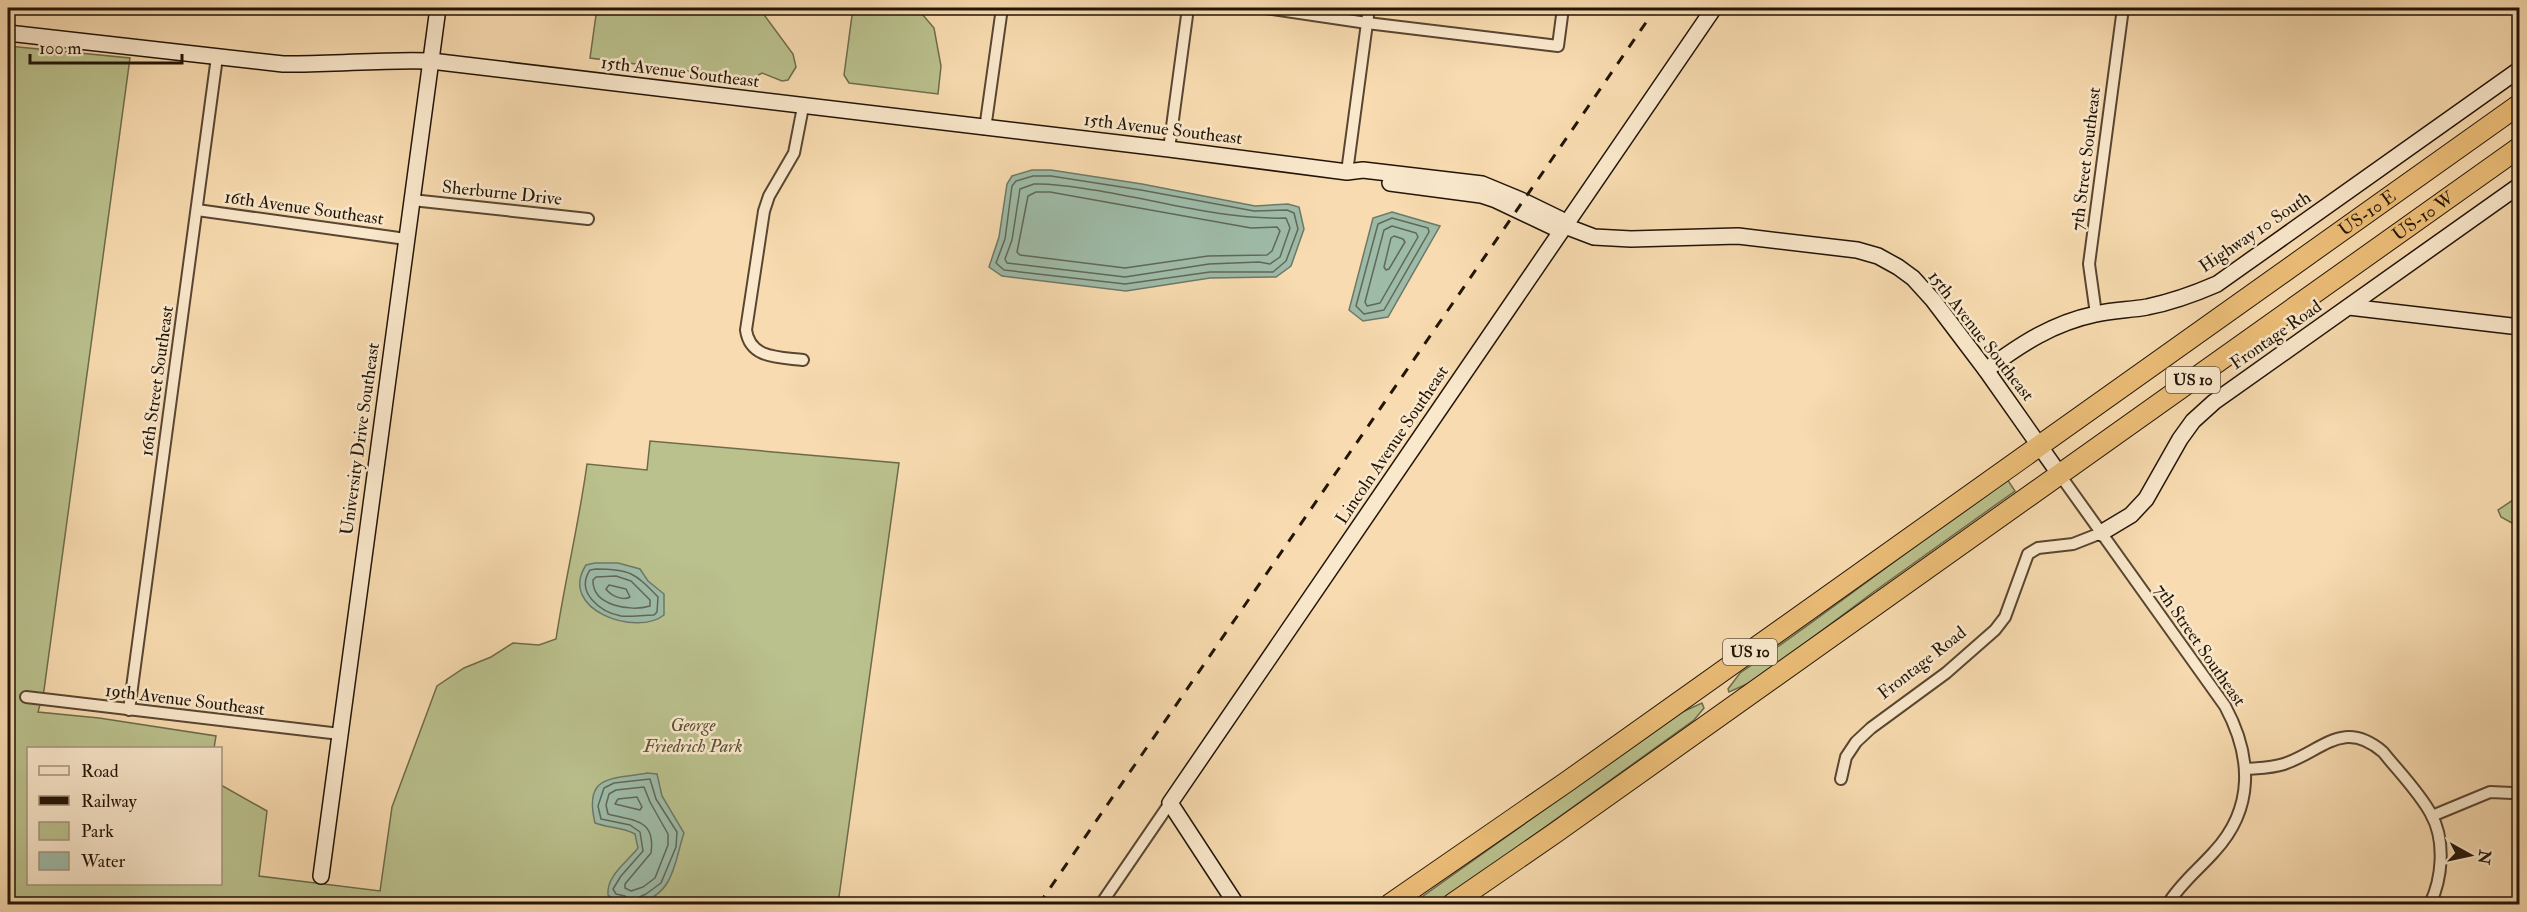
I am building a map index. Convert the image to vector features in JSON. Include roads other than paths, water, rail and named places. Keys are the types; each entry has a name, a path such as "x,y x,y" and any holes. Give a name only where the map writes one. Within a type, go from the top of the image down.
{"highway":[{"name":"US-10 E","path":"2039,445 2520,104"},
{"name":"US-10 W","path":"2060,475 2520,147"},
{"name":"US 10","path":"1389,904 1568,781 2039,445"},
{"name":"US 10","path":"1452,904 2060,475"}],"street":[{"name":"University Drive Southeast","path":"321,876 438,8"},
{"path":"985,129 1002,8"},
{"path":"1169,149 1188,8"},
{"path":"1266,8 1367,24 1558,45 1563,8"},
{"path":"1347,172 1369,8"},
{"name":"Lincoln Avenue Southeast","path":"1101,904 1714,8"},
{"name":"7th Street Southeast","path":"2096,314 2089,264 2123,8"},
{"name":"15th Avenue Southeast","path":"8,33 217,57 315,65 401,60 430,61 1347,172 1360,179 1481,195 1554,228 1565,226 1594,237 1631,239 1738,236 1857,250 1878,256 1898,267 1917,282 1986,370 2060,475"},
{"name":"16th Street Southeast","path":"129,710 217,57"},
{"name":"Highway 10 South","path":"1986,370 2025,341 2048,330 2096,314 2146,307 2186,298 2217,284 2520,69"},
{"path":"803,107 794,153 769,196 764,211 746,330 751,345 761,353 803,360"},
{"name":"Frontage Road","path":"1840,779 1846,758 1856,742 1870,728 1946,673 1995,630 2005,616 2028,554 2038,548 2073,544 2102,533 2131,515 2146,499 2180,439 2193,421 2214,402 2520,185"},
{"name":"Sherburne Drive","path":"412,200 588,219"},
{"name":"16th Avenue Southeast","path":"197,210 406,239"},
{"path":"2349,308 2520,327"},
{"name":"7th Street Southeast","path":"2060,475 2225,706 2238,732 2246,769 2241,805 2231,829 2215,852 2179,887 2168,904"},
{"name":"19th Avenue Southeast","path":"26,697 340,734"},
{"path":"2246,769 2282,765 2335,738 2348,736 2362,739 2383,752 2433,816 2439,839 2441,866 2437,890 2430,904"},
{"path":"2433,816 2490,792 2512,793"},
{"path":"1170,804 1236,904"}],"water":[{"path":"1032,170 1051,170 1142,184 1255,206 1288,204 1299,207 1304,229 1291,266 1276,277 1210,278 1126,291 1002,276 989,267 999,237 1007,184 1012,176"},
{"path":"1392,212 1440,226 1388,317 1363,321 1349,310 1373,218"},
{"path":"618,563 640,569 648,581 664,594 664,615 652,621 636,623 620,621 604,615 591,606 582,595 580,581 586,565"},
{"path":"647,773 657,774 662,796 684,833 672,874 660,892 639,902 623,902 608,895 608,888 614,875 638,848 635,834 595,823 592,807 593,795 597,787 604,782"}],"railway":[{"path":"1039,904 1656,8"}],"park label":[{"name":"George Friedrich Park","path":"693,735"}]}
